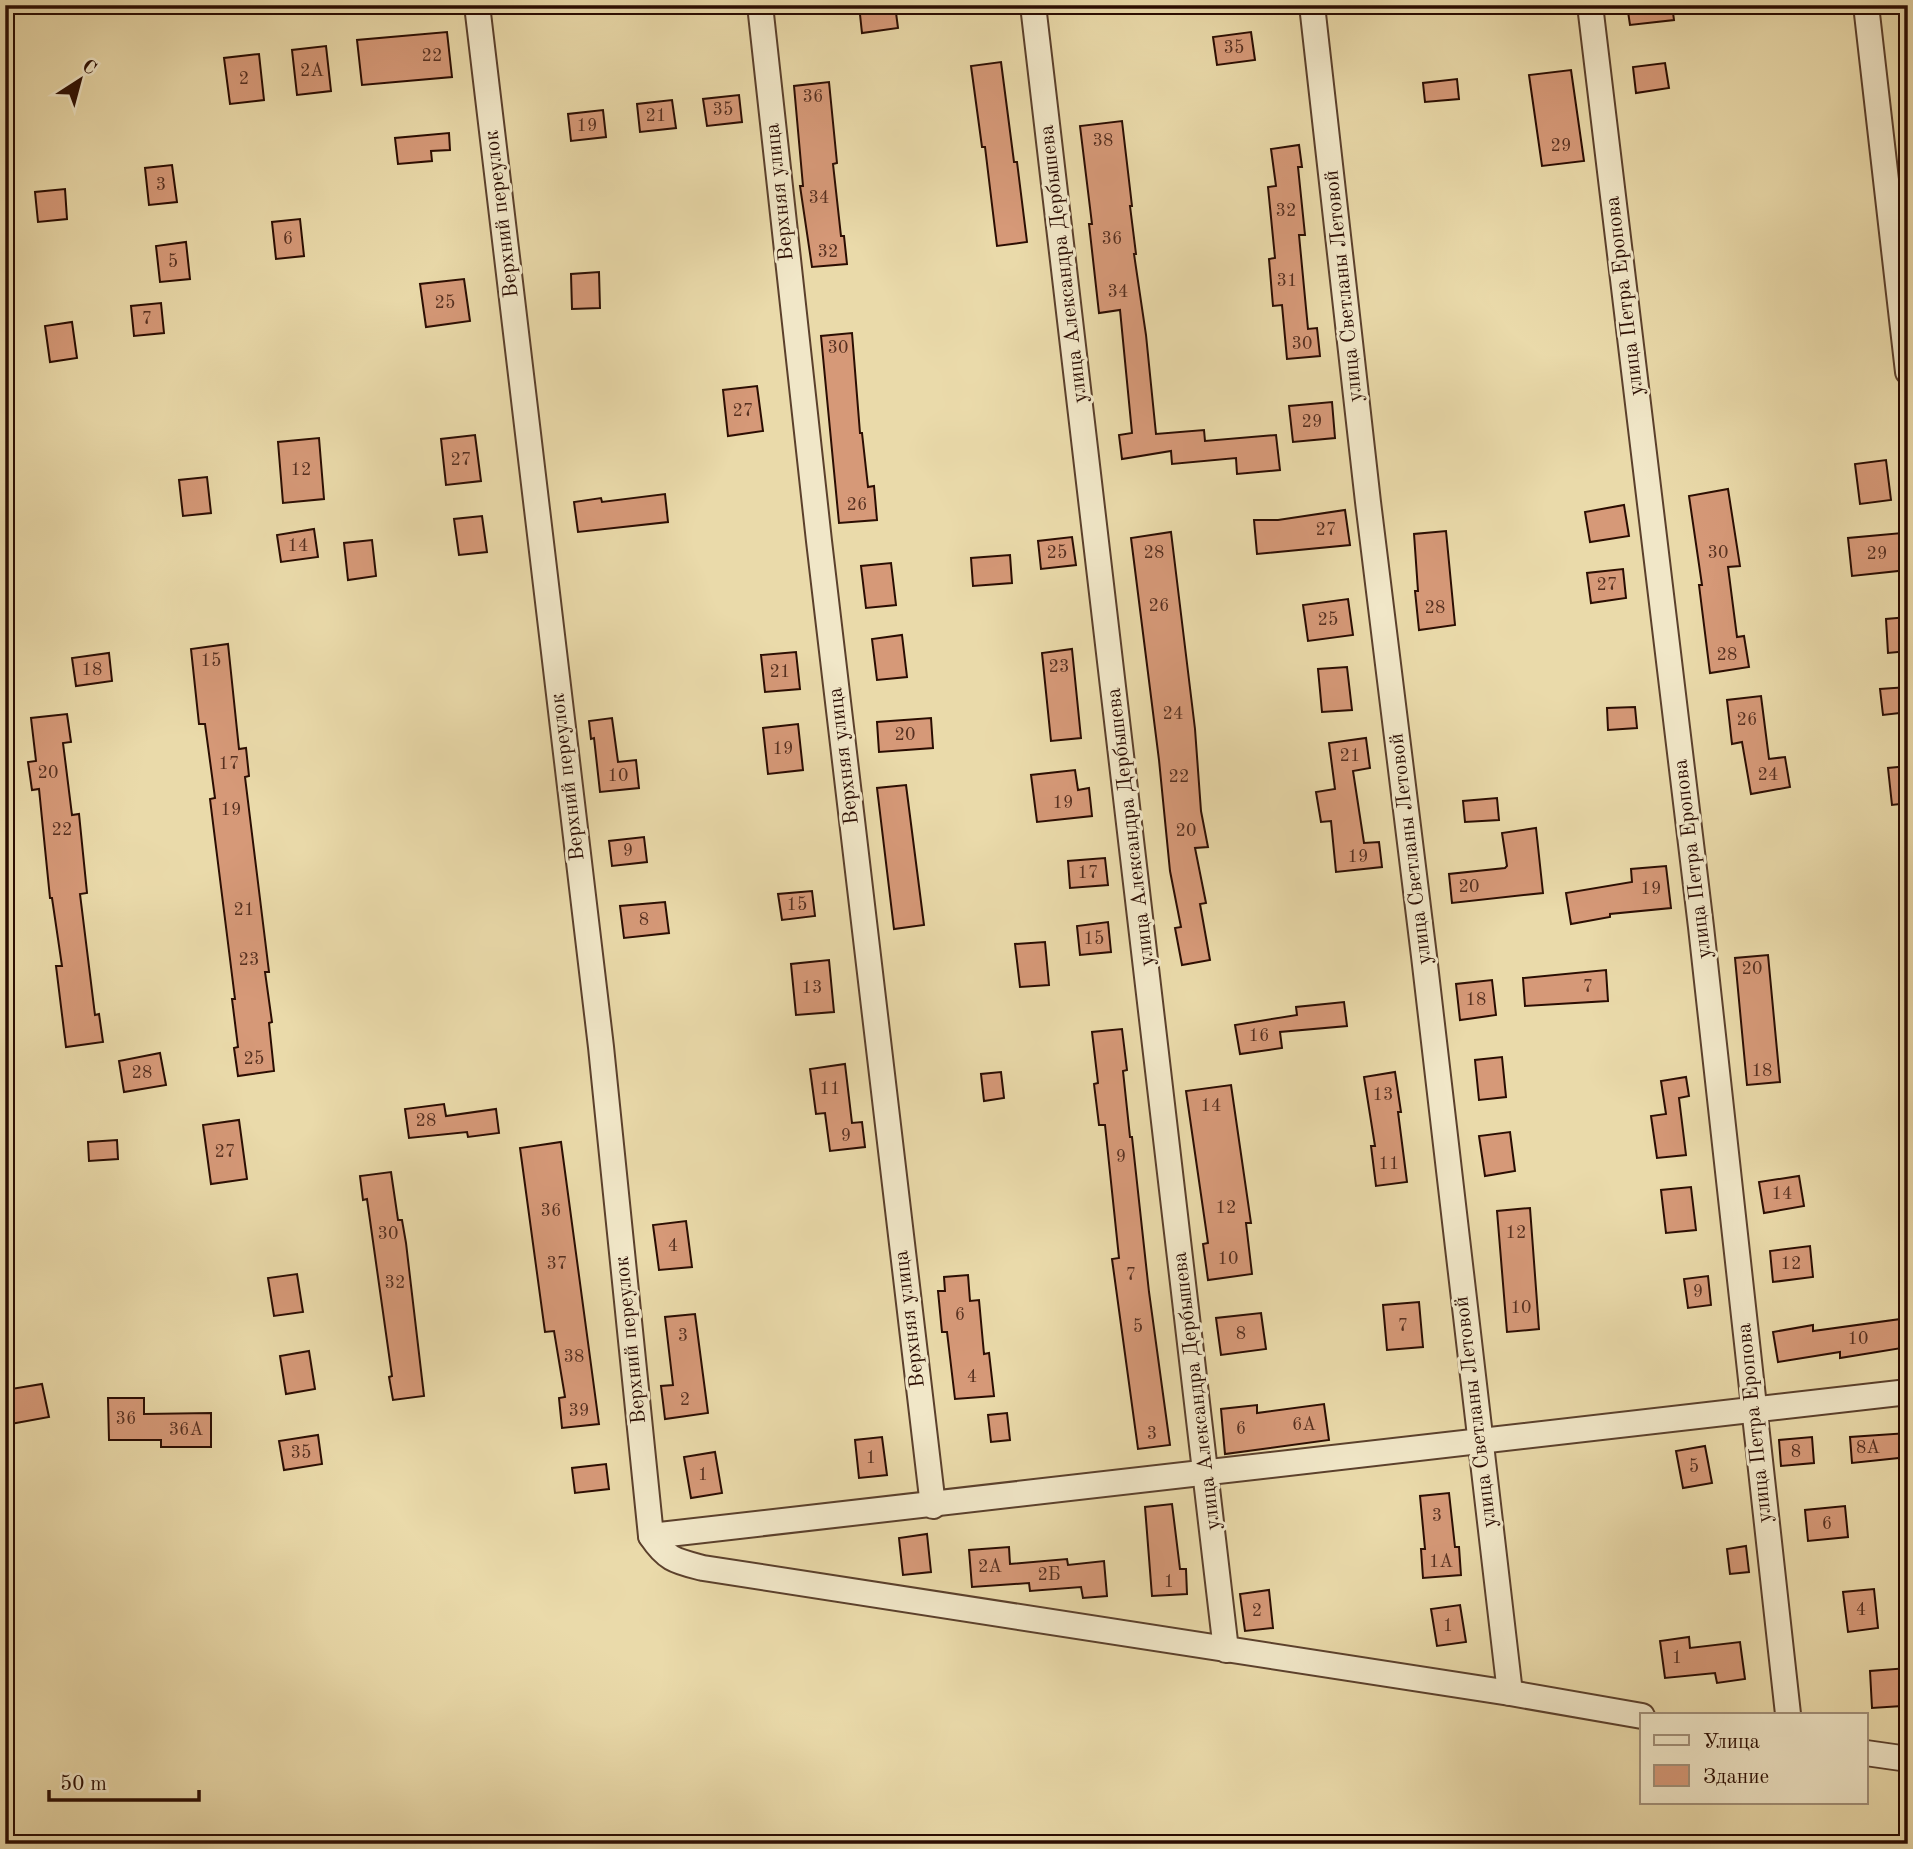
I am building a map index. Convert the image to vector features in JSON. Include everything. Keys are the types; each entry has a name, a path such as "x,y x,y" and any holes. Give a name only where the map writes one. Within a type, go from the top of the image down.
{"street":[{"name":"Верхний переулок","path":"477,5 601,1047 655,1542"},
{"name":"Верхняя улица","path":"760,5 827,610 933,1506"},
{"name":"улица Александра Дербышева","path":"1033,5 1226,1650"},
{"name":"улица Светланы Летовой","path":"1312,5 1368,502 1510,1693"},
{"name":"улица Петра Еропова","path":"1590,5 1702,927 1788,1713"},
{"path":"1866,5 1908,372"},
{"path":"655,1542 1206,1472 1908,1392"},
{"path":"655,1542 665,1555 674,1561 703,1568 1510,1693 1640,1716"},
{"path":"1868,1752 1908,1759"}],"building":[{"path":"859,5 895,5 898,28 862,33"},
{"path":"1627,5 1672,5 1674,20 1630,25"},
{"path":"447,32 452,77 362,85 357,40"},
{"path":"1251,32 1255,60 1217,65 1213,37"},
{"path":"326,46 331,91 297,95 292,50"},
{"path":"259,54 264,100 230,104 224,58"},
{"path":"1001,62 1027,242 997,246 985,147 982,147 971,66"},
{"path":"1665,63 1669,88 1636,93 1633,67"},
{"path":"1571,70 1584,161 1542,166 1529,75"},
{"path":"1457,79 1459,99 1425,102 1423,83"},
{"path":"829,82 837,163 833,164 847,264 812,267 800,186 803,186 794,86"},
{"path":"739,95 742,122 707,126 703,99"},
{"path":"672,100 676,128 640,132 637,104"},
{"path":"603,110 606,137 571,141 568,114"},
{"path":"1122,121 1132,206 1134,254 1156,434 1204,430 1205,441 1276,435 1280,470 1237,474 1236,458 1172,464 1171,451 1122,459 1119,435 1132,433 1120,310 1099,313 1080,126"},
{"path":"449,133 450,150 431,151 432,161 398,164 395,138"},
{"path":"1299,145 1302,167 1298,167 1305,235 1299,235 1308,329 1317,328 1320,356 1287,359 1282,305 1273,306 1269,259 1275,258 1268,187 1276,186 1271,149"},
{"path":"172,165 177,202 149,205 145,168"},
{"path":"65,189 67,219 38,222 35,192"},
{"path":"300,219 304,256 276,259 272,222"},
{"path":"186,242 190,279 160,282 156,246"},
{"path":"599,272 600,308 572,309 571,274"},
{"path":"464,279 470,321 426,327 420,284"},
{"path":"161,303 164,333 134,336 131,306"},
{"path":"72,322 77,358 50,362 45,326"},
{"path":"852,333 860,433 868,487 874,486 877,520 839,523 821,336"},
{"path":"757,386 763,431 728,436 723,390"},
{"path":"1332,402 1335,438 1293,442 1289,406"},
{"path":"475,435 481,481 446,485 441,439"},
{"path":"319,438 324,499 283,503 278,442"},
{"path":"1886,460 1891,500 1860,504 1855,464"},
{"path":"207,477 211,513 183,516 179,480"},
{"path":"1728,489 1740,566 1728,567 1737,637 1744,636 1749,667 1710,673 1699,585 1702,585 1689,496"},
{"path":"665,494 668,522 578,532 574,502 601,498 602,502"},
{"path":"1624,505 1629,536 1590,542 1585,512"},
{"path":"1345,510 1350,545 1257,554 1254,520 1278,520"},
{"path":"482,516 487,552 459,555 454,519"},
{"path":"314,529 318,557 281,562 277,535"},
{"path":"1446,531 1455,625 1419,630 1414,534"},
{"path":"1171,532 1195,729 1201,811 1208,847 1195,848 1206,903 1200,904 1210,960 1182,965 1175,928 1181,927 1170,871 1131,538"},
{"path":"1902,533 1907,570 1852,576 1848,538"},
{"path":"1072,537 1076,565 1041,569 1038,541"},
{"path":"372,540 376,576 348,580 344,543"},
{"path":"1010,555 1012,583 973,586 971,558"},
{"path":"891,563 896,605 866,608 861,566"},
{"path":"1623,569 1626,598 1591,603 1587,573"},
{"path":"1348,599 1353,635 1308,641 1303,605"},
{"path":"1908,617 1908,651 1888,653 1886,619"},
{"path":"902,635 907,677 877,680 872,639"},
{"path":"228,644 239,749 246,748 249,776 245,777 269,972 265,972 272,1022 269,1023 274,1071 238,1076 234,1048 238,1047 232,999 235,999 210,799 215,798 205,724 199,724 191,649"},
{"path":"1072,649 1081,738 1051,741 1042,653"},
{"path":"796,652 800,689 765,692 761,655"},
{"path":"109,653 112,681 76,686 72,658"},
{"path":"1347,667 1352,710 1322,712 1318,669"},
{"path":"1908,687 1908,712 1883,715 1880,689"},
{"path":"1761,696 1769,759 1785,757 1790,787 1751,794 1742,742 1732,744 1727,700"},
{"path":"1635,707 1637,728 1608,730 1607,708"},
{"path":"67,714 71,742 63,743 72,815 79,814 87,893 80,894 95,1015 99,1014 103,1042 66,1047 56,966 62,966 50,898 39,789 32,790 28,762 36,761 31,718"},
{"path":"612,718 618,762 636,760 639,788 600,792 594,738 591,739 589,721"},
{"path":"931,718 933,748 879,752 877,722"},
{"path":"798,724 803,770 768,774 763,728"},
{"path":"1366,738 1370,768 1353,771 1364,843 1379,842 1382,867 1336,872 1331,821 1321,822 1316,792 1335,789 1329,743"},
{"path":"1908,766 1908,803 1892,805 1888,768"},
{"path":"1075,770 1078,790 1089,788 1092,816 1037,822 1031,775"},
{"path":"906,785 924,925 894,929 877,788"},
{"path":"1497,798 1499,820 1465,822 1463,801"},
{"path":"1536,828 1543,893 1452,903 1449,874 1505,868 1507,866 1502,833"},
{"path":"644,837 647,862 612,866 609,841"},
{"path":"1105,858 1108,885 1070,888 1068,861"},
{"path":"1666,866 1671,908 1610,914 1610,917 1571,924 1566,893 1632,882 1631,869"},
{"path":"812,891 815,916 782,920 778,894"},
{"path":"665,902 669,933 624,938 620,906"},
{"path":"1108,922 1111,952 1080,955 1077,926"},
{"path":"1045,942 1049,985 1020,987 1015,944"},
{"path":"1768,955 1780,1082 1747,1085 1735,958"},
{"path":"829,960 834,1012 796,1015 791,964"},
{"path":"1606,970 1608,1001 1525,1006 1523,978"},
{"path":"1492,980 1496,1015 1460,1020 1456,984"},
{"path":"1344,1002 1347,1026 1280,1032 1282,1048 1240,1054 1235,1025 1297,1015 1296,1007"},
{"path":"1122,1029 1127,1070 1123,1071 1130,1137 1170,1445 1138,1449 1112,1259 1119,1258 1105,1125 1099,1125 1094,1084 1098,1083 1092,1032"},
{"path":"160,1053 166,1085 124,1092 119,1061"},
{"path":"1502,1057 1506,1097 1479,1100 1475,1060"},
{"path":"845,1064 852,1123 862,1122 865,1147 830,1151 825,1113 816,1114 810,1069"},
{"path":"1001,1072 1004,1098 984,1101 981,1074"},
{"path":"1395,1072 1407,1182 1376,1186 1371,1146 1375,1146 1364,1077"},
{"path":"1686,1077 1689,1096 1679,1098 1686,1155 1657,1158 1651,1116 1666,1114 1661,1081"},
{"path":"1231,1085 1251,1223 1246,1223 1252,1274 1208,1280 1203,1244 1208,1243 1186,1091"},
{"path":"444,1104 446,1116 496,1109 499,1133 468,1137 467,1132 409,1138 405,1109"},
{"path":"239,1120 247,1179 211,1184 203,1125"},
{"path":"1510,1132 1515,1171 1485,1176 1479,1136"},
{"path":"117,1140 118,1159 89,1161 88,1142"},
{"path":"561,1142 599,1424 562,1428 559,1398 565,1397 554,1331 545,1332 520,1148"},
{"path":"391,1172 398,1220 402,1220 406,1243 424,1396 393,1400 367,1199 363,1200 360,1176"},
{"path":"1799,1176 1804,1206 1764,1213 1759,1182"},
{"path":"1691,1187 1696,1230 1666,1233 1661,1190"},
{"path":"1530,1208 1539,1329 1507,1332 1497,1211"},
{"path":"686,1221 692,1267 659,1270 653,1225"},
{"path":"1810,1246 1813,1277 1773,1282 1770,1251"},
{"path":"297,1274 303,1312 274,1316 268,1278"},
{"path":"968,1275 970,1301 979,1300 984,1354 989,1353 994,1396 955,1399 947,1332 942,1332 938,1291 945,1291 944,1277"},
{"path":"1708,1276 1711,1305 1688,1308 1684,1279"},
{"path":"1419,1302 1423,1347 1387,1350 1383,1305"},
{"path":"1261,1313 1266,1349 1221,1355 1216,1318"},
{"path":"695,1314 708,1413 665,1419 661,1386 673,1385 665,1317"},
{"path":"1908,1318 1908,1347 1840,1358 1840,1352 1778,1362 1773,1332 1813,1325 1813,1331"},
{"path":"309,1351 315,1389 286,1394 280,1356"},
{"path":"42,1384 49,1417 5,1425 5,1390"},
{"path":"108,1398 144,1398 144,1414 211,1413 211,1447 161,1447 161,1440 109,1440"},
{"path":"1324,1404 1329,1440 1225,1454 1221,1409 1257,1405 1257,1413"},
{"path":"1007,1413 1010,1440 991,1442 988,1415"},
{"path":"1908,1433 1908,1457 1852,1463 1850,1437"},
{"path":"318,1435 322,1464 284,1470 279,1441"},
{"path":"882,1437 887,1475 859,1478 855,1440"},
{"path":"1812,1437 1814,1463 1781,1466 1779,1440"},
{"path":"1705,1446 1712,1483 1683,1488 1676,1451"},
{"path":"715,1452 722,1493 691,1498 684,1457"},
{"path":"606,1464 609,1489 575,1493 572,1468"},
{"path":"1449,1493 1461,1575 1423,1578 1421,1549 1425,1549 1420,1496"},
{"path":"1172,1504 1180,1569 1186,1569 1187,1594 1152,1596 1145,1507"},
{"path":"1845,1506 1848,1537 1808,1541 1805,1510"},
{"path":"927,1534 931,1572 903,1575 899,1538"},
{"path":"1746,1546 1749,1572 1730,1574 1727,1549"},
{"path":"1009,1547 1010,1564 1067,1559 1068,1565 1104,1561 1107,1596 1083,1598 1081,1587 1030,1591 1029,1583 972,1587 969,1550"},
{"path":"1874,1589 1878,1628 1848,1632 1843,1592"},
{"path":"1269,1590 1273,1628 1245,1631 1240,1594"},
{"path":"1460,1605 1466,1642 1437,1646 1431,1609"},
{"path":"1689,1637 1690,1648 1740,1642 1745,1679 1717,1683 1715,1673 1665,1678 1660,1641"},
{"path":"1908,1668 1908,1702 1904,1702 1902,1706 1872,1708 1870,1671"}]}
